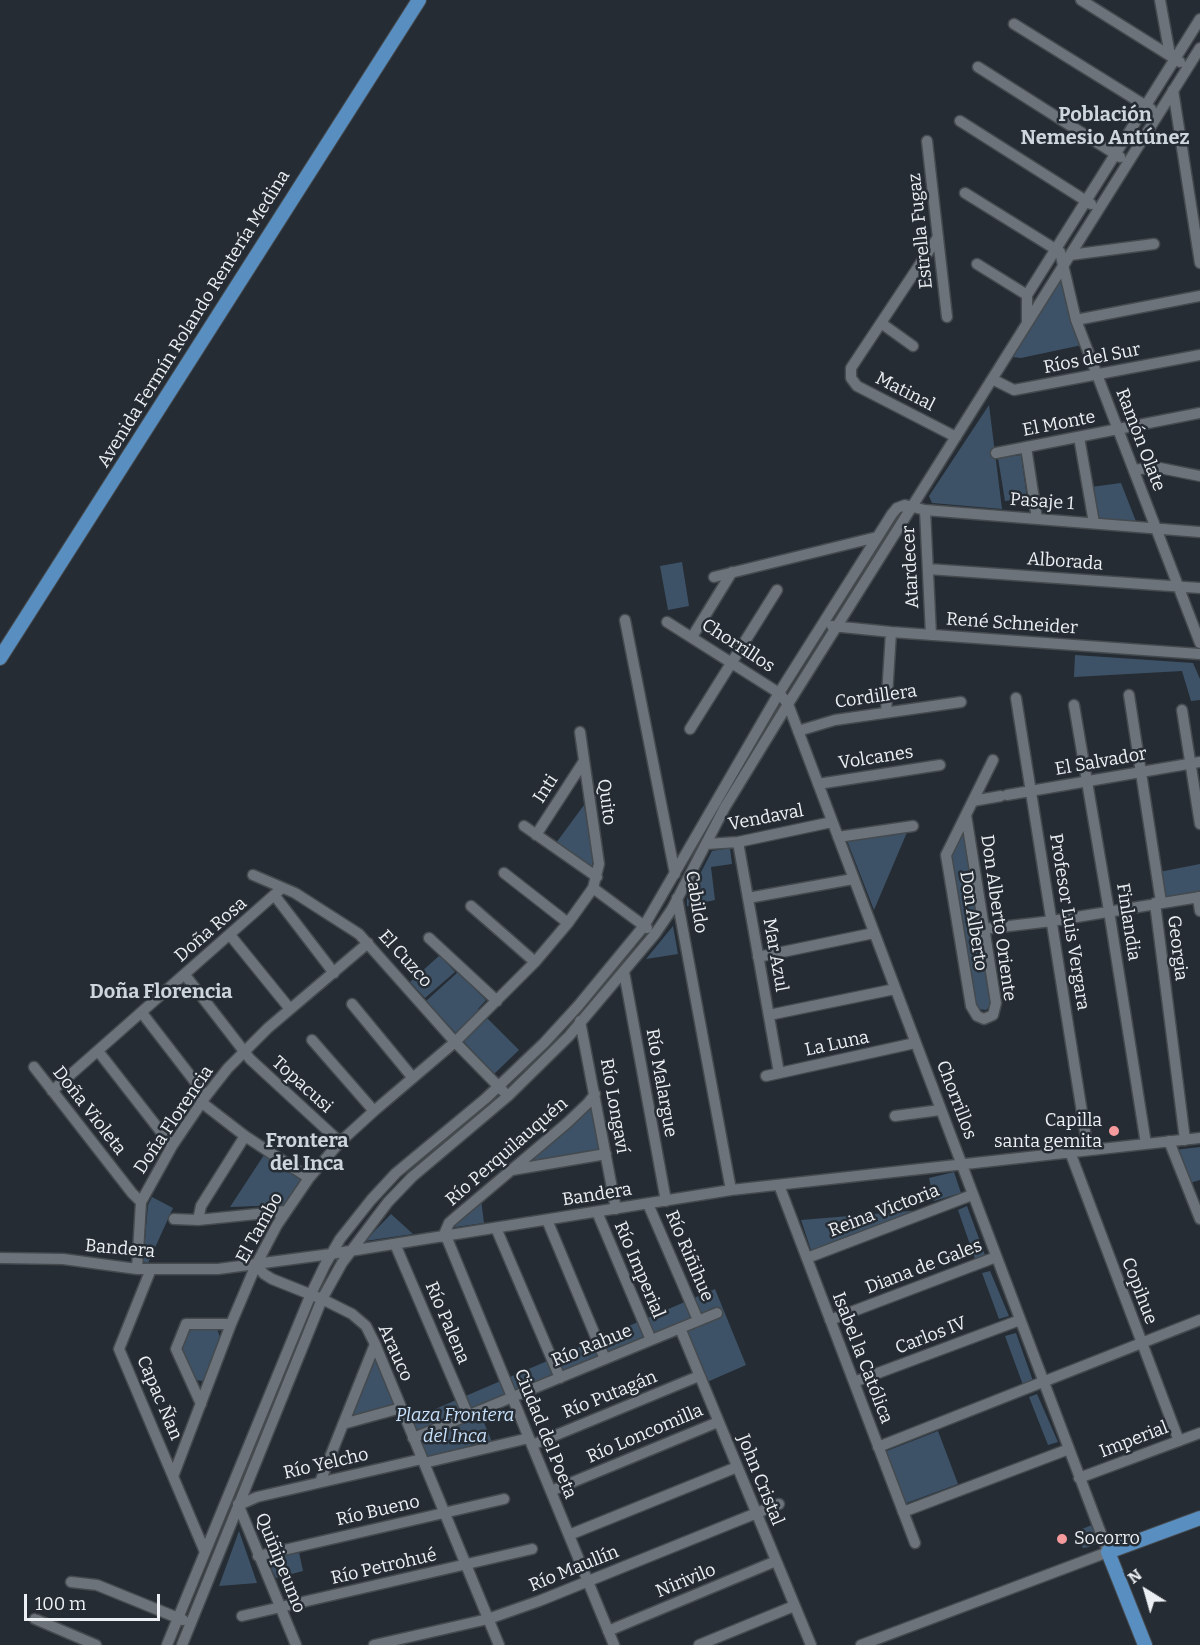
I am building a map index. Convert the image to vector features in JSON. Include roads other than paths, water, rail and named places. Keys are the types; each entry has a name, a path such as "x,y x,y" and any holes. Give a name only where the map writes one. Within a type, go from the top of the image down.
{"main road":[{"name":"Avenida Fermín Rolando Rentería Medina","path":"0,658 418,0"},
{"path":"1108,1552 1200,1518"},
{"name":"Chorrillos","path":"1108,1552 1145,1645"}],"street":[{"path":"1080,0 1188,67"},
{"path":"1160,0 1173,57"},
{"path":"1027,323 1029,291 1146,106 1173,57 1200,19"},
{"path":"1014,24 1158,114"},
{"path":"182,1645 322,1299 350,1251 388,1202 412,1177 508,1096 582,1023 655,934 678,899 725,807 788,704 1200,48"},
{"path":"978,68 1128,162"},
{"path":"1173,90 1200,263"},
{"path":"960,121 1099,209"},
{"name":"Estrella Fugaz","path":"927,141 947,317"},
{"path":"965,193 1055,249"},
{"path":"913,345 881,323 938,237"},
{"path":"1067,260 1154,244"},
{"name":"Ramón Olate","path":"1055,249 1067,260 1076,320 1200,643"},
{"path":"978,264 1029,291 1045,296"},
{"path":"1076,320 1200,296"},
{"name":"Matinal","path":"881,323 851,368 851,378 857,386 956,437"},
{"name":"Ríos del Sur","path":"992,379 1014,390 1200,355"},
{"name":"El Monte","path":"996,453 1200,413"},
{"path":"1079,437 1094,523"},
{"path":"1026,447 1037,519"},
{"path":"1134,470 1155,467 1200,476"},
{"path":"167,1645 311,1294 331,1254 360,1213 396,1173 528,1059 573,1012 644,926 779,693 877,537 894,511 901,506 913,506"},
{"name":"Atardecer","path":"913,506 925,510 931,635"},
{"name":"Pasaje 1","path":"925,510 1200,532"},
{"path":"714,577 877,537"},
{"name":"Alborada","path":"928,569 1200,588"},
{"path":"692,638 732,572"},
{"path":"690,729 777,590"},
{"name":"Cabildo","path":"625,620 675,874 731,1190"},
{"name":"Chorrillos","path":"668,622 779,693 788,704 1108,1552"},
{"name":"René Schneider","path":"822,626 891,633 1200,654"},
{"path":"885,712 891,633"},
{"name":"Georgia","path":"1129,695 1158,903 1185,1140"},
{"name":"Profesor Luis Vergara","path":"1016,699 1088,1150"},
{"name":"Cordillera","path":"798,731 835,720 961,702"},
{"name":"Finlandia","path":"1074,705 1146,1144"},
{"path":"1182,710 1195,763 1200,824"},
{"name":"Quito","path":"580,732 598,864 597,877"},
{"name":"Don Alberto","path":"984,1019 977,1016 970,1006 946,855 993,760"},
{"name":"Inti","path":"536,835 584,761"},
{"name":"El Salvador","path":"973,801 1195,763"},
{"name":"Volcanes","path":"818,784 940,765"},
{"name":"Don Alberto Oriente","path":"966,815 996,1003 993,1015 984,1019"},
{"name":"Vendaval","path":"706,844 738,842 832,822"},
{"path":"524,826 597,877"},
{"path":"838,837 913,826"},
{"name":"Mar Azul","path":"738,842 779,1073"},
{"path":"504,873 568,923"},
{"name":"El Cuzco","path":"253,875 279,892 295,893 349,927 368,943 455,1041 508,1096"},
{"name":"El Tambo","path":"174,1474 256,1265 286,1211 309,1178 340,1142 455,1041 535,963 568,923 593,888 597,877"},
{"path":"748,898 854,879"},
{"path":"593,888 655,934"},
{"path":"279,892 334,973"},
{"name":"Doña Rosa","path":"52,1091 279,892"},
{"path":"984,929 1053,921 1199,897 1200,911"},
{"path":"471,906 535,963"},
{"path":"758,957 874,933"},
{"path":"230,935 290,1009"},
{"path":"429,938 497,1001"},
{"name":"Doña Florencia","path":"137,1269 141,1202 172,1146 204,1099 244,1051 368,943"},
{"name":"Río Malargue","path":"624,972 666,1201"},
{"name":"Topacusi","path":"184,975 266,1076 340,1142"},
{"path":"769,1015 895,989"},
{"path":"352,1004 413,1078"},
{"name":"Río Longaví","path":"573,1012 582,1023 616,1209"},
{"path":"142,1013 204,1099 245,1136 309,1178"},
{"path":"312,1040 374,1111"},
{"name":"La Luna","path":"766,1076 915,1043"},
{"path":"98,1051 172,1146"},
{"name":"Doña Violeta","path":"34,1068 141,1202"},
{"name":"Río Perquilauquén","path":"445,1236 449,1223 457,1215 567,1123 595,1094"},
{"path":"895,1116 940,1110"},
{"path":"198,1220 201,1206 245,1136"},
{"name":"Bandera","path":"0,1258 63,1259 137,1269 206,1269 256,1265 731,1190 1200,1138"},
{"path":"1169,1141 1200,1219"},
{"name":"Copihue","path":"1070,1152 1179,1441"},
{"path":"512,1170 606,1154"},
{"name":"Isabel la Católica","path":"779,1185 915,1543"},
{"name":"Reina Victoria","path":"807,1258 972,1195"},
{"name":"Río Riñihue","path":"648,1204 698,1320"},
{"path":"174,1219 198,1220 286,1211"},
{"name":"Río Imperial","path":"597,1212 651,1340"},
{"path":"547,1220 605,1359"},
{"path":"496,1228 560,1378"},
{"name":"Ciudad del Poeta","path":"445,1236 614,1645"},
{"name":"Río Palena","path":"395,1244 468,1415"},
{"name":"Diana de Gales","path":"830,1320 996,1257"},
{"name":"Arauco","path":"256,1265 272,1279 322,1299 359,1318 366,1326 499,1645"},
{"name":"Capac Ñan","path":"151,1269 120,1348 174,1474"},
{"name":"Río Rahue","path":"413,1438 717,1313"},
{"name":"Carlos IV","path":"854,1382 1020,1320"},
{"path":"878,1447 1200,1320"},
{"path":"201,1404 176,1349 186,1324 231,1324"},
{"name":"John Cristal","path":"680,1328 811,1645"},
{"path":"320,1482 375,1344"},
{"name":"Río Putagán","path":"531,1441 699,1376"},
{"path":"343,1424 401,1408"},
{"name":"Río Loncomilla","path":"551,1491 718,1422"},
{"name":"Imperial","path":"1080,1478 1200,1433"},
{"name":"Río Yelcho","path":"239,1505 257,1497 320,1482 531,1441"},
{"path":"903,1512 1069,1449"},
{"path":"569,1535 737,1467"},
{"path":"174,1474 205,1552"},
{"name":"Río Bueno","path":"258,1556 504,1499"},
{"name":"Quiñipeumo","path":"227,1500 239,1505 296,1645"},
{"name":"Río Maullín","path":"374,1645 488,1619 588,1582 779,1504"},
{"name":"Río Petrohué","path":"242,1616 532,1549"},
{"path":"861,1645 1108,1552"},
{"name":"Nirivilo","path":"608,1631 776,1561"},
{"path":"71,1582 97,1585 191,1623"},
{"path":"699,1645 794,1606"},
{"path":"35,1619 96,1645"}],"place":[{"name":"Capilla santa gemita","path":"1114,1131"},
{"name":"Socorro","path":"1062,1539"}],"district":[{"name":"Población Nemesio Antúnez","path":"1105,126"},
{"name":"Doña Florencia","path":"161,992"},
{"name":"Frontera del Inca","path":"307,1152"}],"park label":[{"name":"Plaza Frontera del Inca","path":"455,1426"}]}
